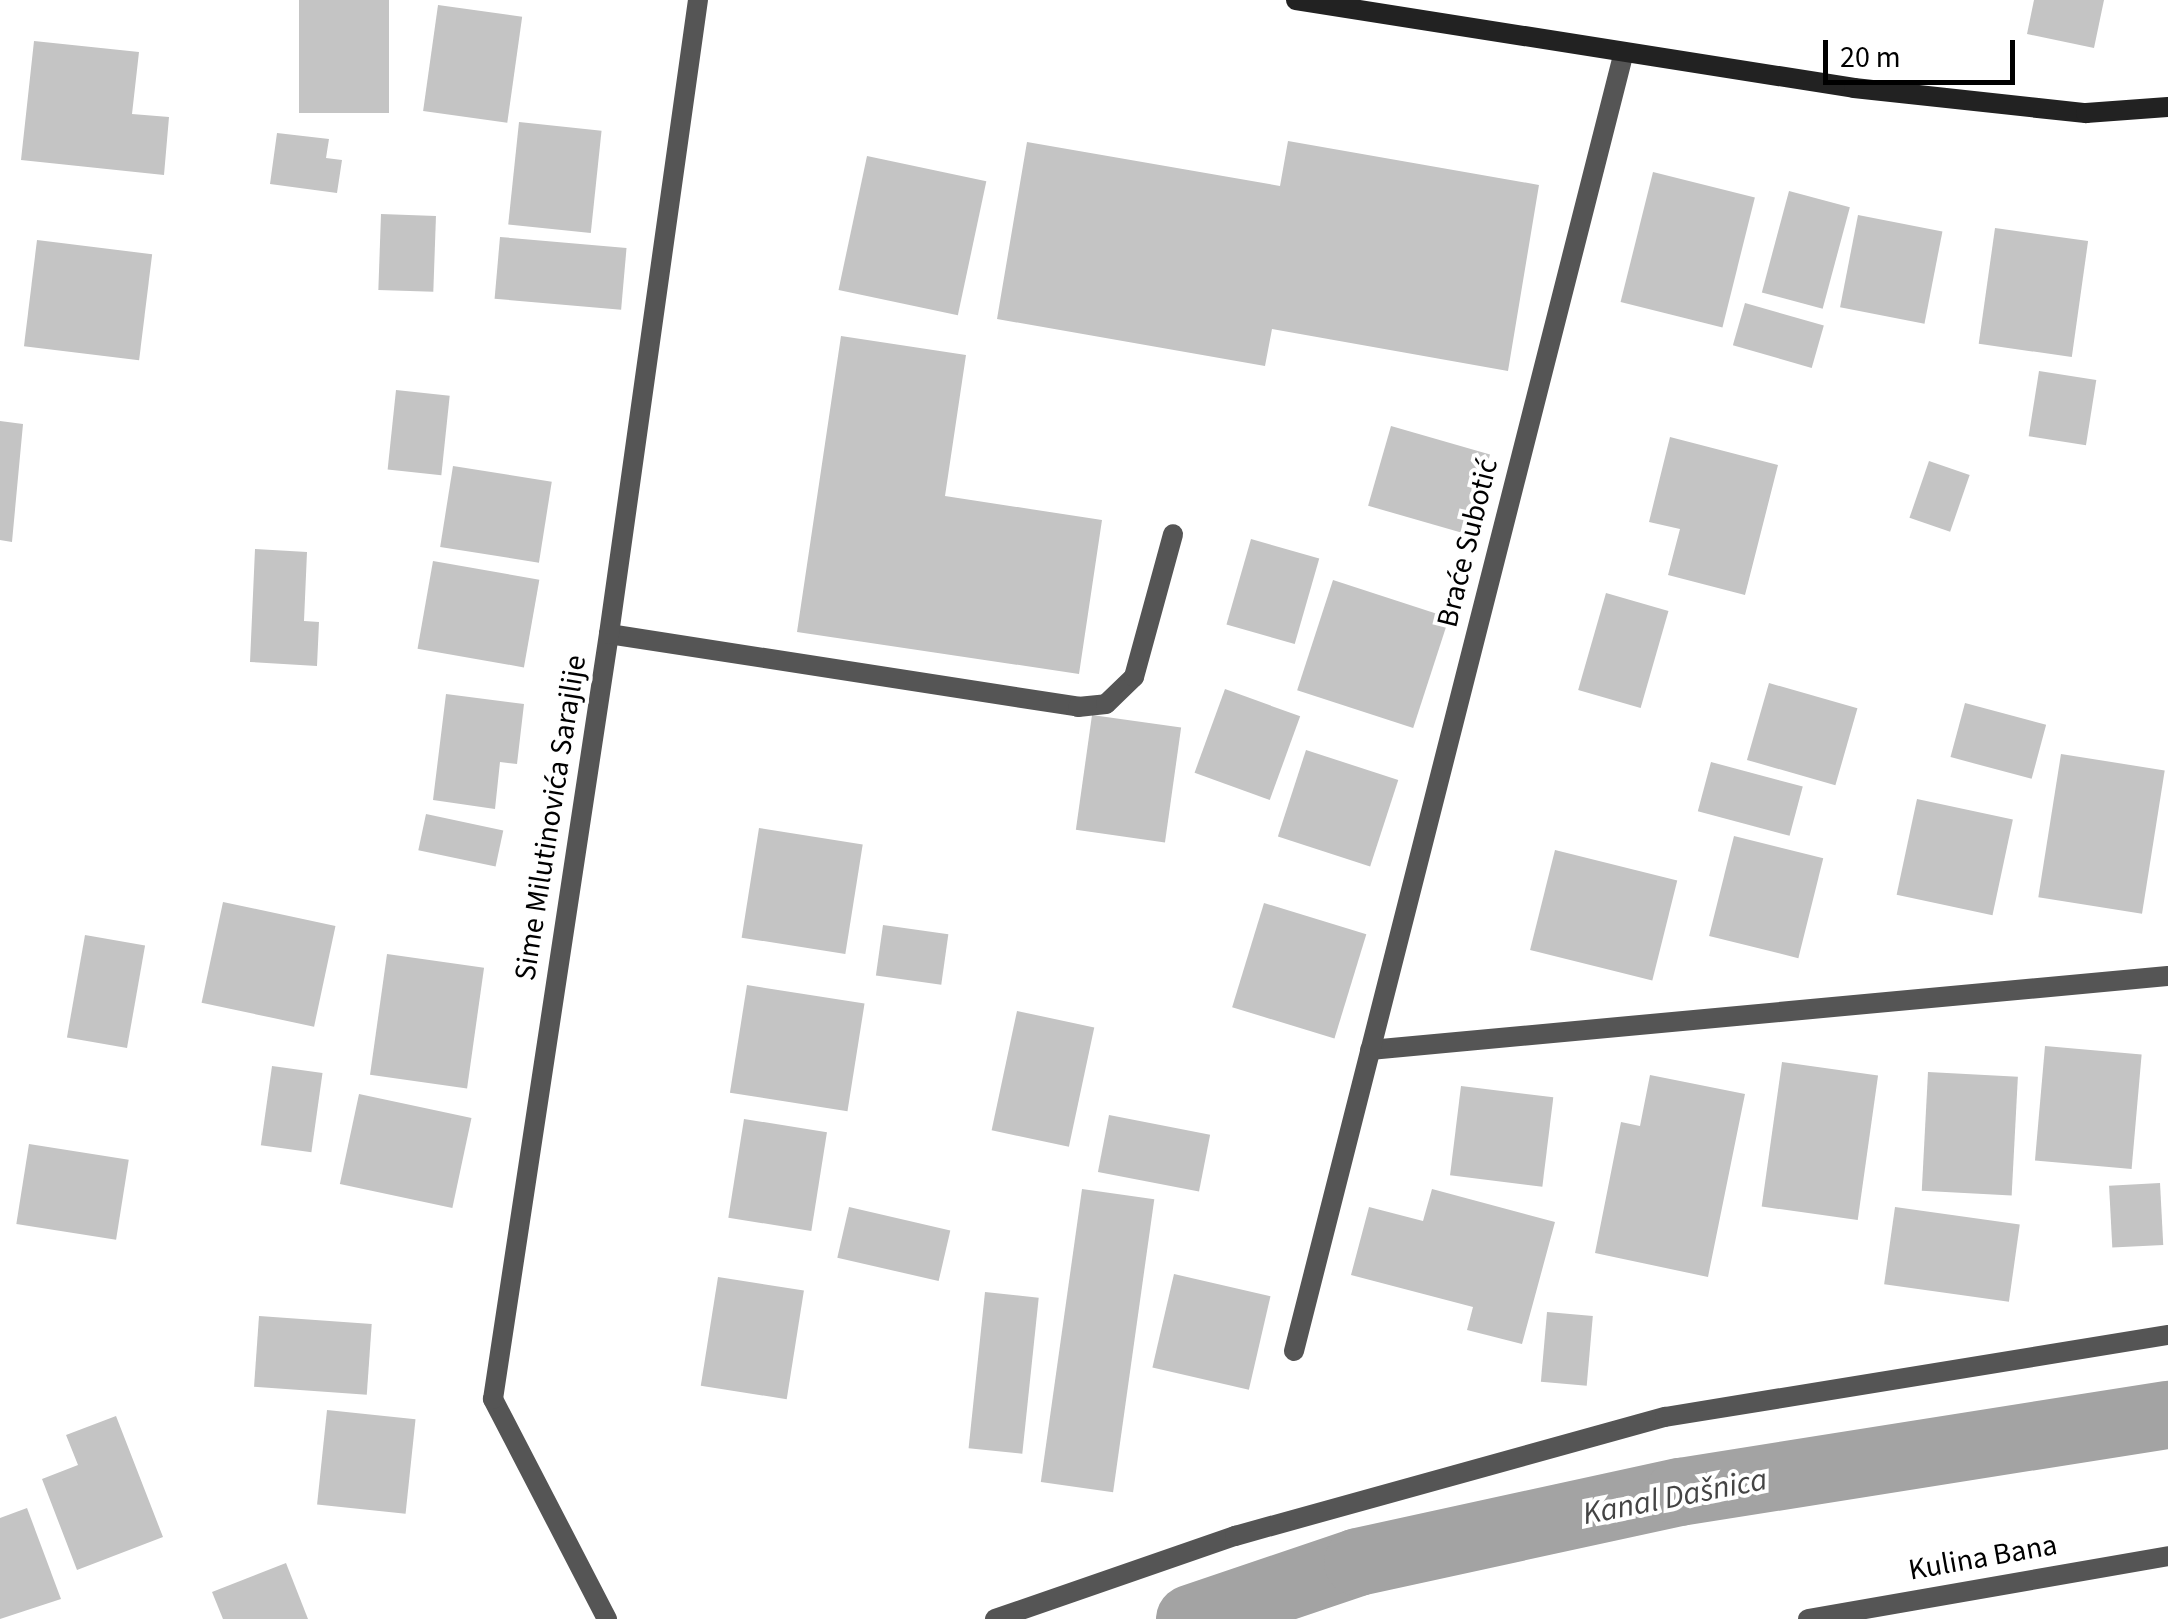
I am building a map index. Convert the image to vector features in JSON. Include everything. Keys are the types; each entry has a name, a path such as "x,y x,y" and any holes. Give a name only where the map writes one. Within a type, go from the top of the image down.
{"main road":[{"path":"1296,0 1854,88 2086,113 2168,107"}],"street":[{"name":"Sime Milutinovića Sarajlije","path":"606,1619 492,1399 610,634 698,0"},
{"name":"Braće Subotić","path":"1294,1351 1624,52"},
{"path":"610,634 1078,707 1106,704 1134,676 1173,534"},
{"path":"1370,1050 2168,976"},
{"path":"995,1619 1235,1536 1665,1417 2168,1335"},
{"name":"Kulina Bana","path":"1811,1619 2168,1556"}],"building":[{"path":"299,0 389,0 389,113 299,113"},
{"path":"2034,0 2104,0 2094,48 2027,34"},
{"path":"438,5 522,17 507,123 423,111"},
{"path":"34,41 139,52 132,114 169,117 164,175 21,160"},
{"path":"519,122 602,131 591,233 508,224"},
{"path":"277,133 329,139 326,158 342,160 337,193 270,184"},
{"path":"1288,141 1539,185 1508,371 1272,329 1265,366 997,319 1027,142 1280,186"},
{"path":"867,156 986,181 958,315 839,290"},
{"path":"1653,172 1755,197 1722,327 1621,302"},
{"path":"1789,191 1850,207 1823,309 1762,292"},
{"path":"381,214 436,216 433,292 378,290"},
{"path":"1858,215 1942,231 1924,324 1840,307"},
{"path":"1995,228 2088,241 2072,357 1979,344"},
{"path":"500,237 627,248 621,310 495,299"},
{"path":"37,240 152,254 139,360 24,346"},
{"path":"1745,303 1824,326 1812,368 1733,345"},
{"path":"841,336 966,355 945,496 1102,520 1079,674 797,632"},
{"path":"2039,371 2096,380 2086,445 2029,436"},
{"path":"396,390 450,396 441,475 388,470"},
{"path":"0,421 23,424 12,542 0,540"},
{"path":"1391,426 1490,454 1467,534 1368,506"},
{"path":"1670,437 1778,465 1745,595 1668,575 1680,529 1649,522"},
{"path":"1929,461 1970,475 1950,532 1909,518"},
{"path":"453,466 552,482 539,563 440,547"},
{"path":"1251,539 1319,559 1295,644 1226,625"},
{"path":"255,549 307,552 304,621 319,622 317,666 250,662"},
{"path":"433,561 539,580 524,667 418,649"},
{"path":"1333,580 1449,618 1413,728 1297,690"},
{"path":"1606,593 1668,611 1641,708 1578,690"},
{"path":"1769,683 1857,708 1835,785 1747,760"},
{"path":"1225,689 1300,716 1270,800 1195,773"},
{"path":"446,694 524,704 517,764 500,762 495,809 433,800"},
{"path":"1965,703 2046,725 2032,779 1951,757"},
{"path":"1092,715 1181,728 1165,842 1076,830"},
{"path":"1306,750 1398,780 1370,867 1278,837"},
{"path":"2061,754 2165,770 2142,914 2038,897"},
{"path":"1711,762 1803,787 1790,836 1698,811"},
{"path":"1917,799 2013,819 1992,915 1897,895"},
{"path":"426,814 503,830 496,867 418,850"},
{"path":"759,828 863,844 845,954 742,938"},
{"path":"1734,836 1823,858 1798,958 1709,936"},
{"path":"1555,850 1677,880 1652,980 1530,950"},
{"path":"223,902 335,926 314,1027 202,1003"},
{"path":"1264,903 1366,934 1334,1039 1232,1007"},
{"path":"883,925 948,934 941,985 876,976"},
{"path":"85,935 145,946 127,1048 67,1037"},
{"path":"387,954 484,968 467,1088 370,1075"},
{"path":"747,985 865,1004 847,1111 730,1093"},
{"path":"1017,1011 1094,1027 1069,1147 992,1130"},
{"path":"2045,1046 2142,1054 2132,1169 2035,1161"},
{"path":"1782,1062 1878,1075 1858,1220 1762,1207"},
{"path":"272,1066 323,1073 311,1152 261,1145"},
{"path":"1928,1072 2018,1077 2012,1196 1922,1191"},
{"path":"1650,1075 1745,1094 1708,1277 1595,1253 1621,1122 1640,1126"},
{"path":"1461,1086 1553,1097 1542,1187 1450,1175"},
{"path":"359,1094 471,1118 452,1208 340,1184"},
{"path":"1109,1115 1210,1135 1199,1192 1098,1172"},
{"path":"744,1119 827,1132 811,1231 728,1218"},
{"path":"29,1144 129,1160 116,1240 16,1224"},
{"path":"2160,1183 2163,1245 2112,1248 2109,1186"},
{"path":"1082,1189 1154,1199 1113,1492 1041,1482"},
{"path":"1432,1189 1555,1222 1522,1344 1467,1330 1473,1307 1351,1275 1369,1207 1423,1221"},
{"path":"849,1207 950,1230 939,1281 837,1258"},
{"path":"1895,1207 2020,1225 2009,1302 1884,1284"},
{"path":"1174,1274 1270,1296 1249,1390 1152,1368"},
{"path":"718,1277 804,1291 787,1399 701,1386"},
{"path":"985,1292 1039,1298 1022,1454 969,1448"},
{"path":"1547,1312 1593,1316 1587,1386 1541,1382"},
{"path":"259,1316 372,1324 367,1395 254,1387"},
{"path":"327,1410 416,1419 406,1514 317,1504"},
{"path":"116,1416 163,1537 77,1570 42,1479 78,1465 66,1435"},
{"path":"27,1508 61,1599 0,1619 0,1518"},
{"path":"286,1563 308,1619 223,1619 212,1592"}],"waterway":[{"name":"Kanal Dašnica","path":"1190,1619 1358,1562 1680,1492 2168,1415"}]}
